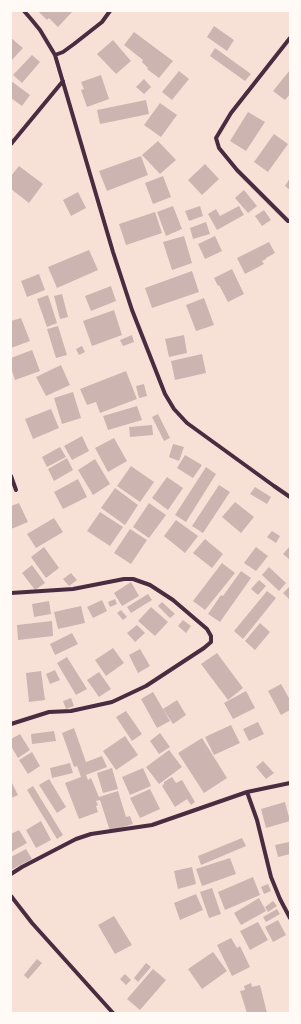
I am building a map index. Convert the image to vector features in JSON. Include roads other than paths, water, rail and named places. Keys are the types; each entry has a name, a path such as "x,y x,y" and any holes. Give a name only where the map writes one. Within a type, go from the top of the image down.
{"street":[{"path":"24,11 40,30 55,55 113,252 132,310 165,394 174,409 187,423 290,497"},
{"path":"55,55 63,52 102,22 110,11"},
{"path":"288,221 237,170 219,148 216,138 231,113 290,38"},
{"path":"11,144 63,81"},
{"path":"11,476 16,490"},
{"path":"11,594 73,588 124,579 133,579 150,585 173,600 207,629 211,636 210,642 204,648 146,686 112,702 71,711 49,712 11,724"},
{"path":"11,874 76,839 91,834 152,825 247,792 290,783"},
{"path":"247,792 257,820 271,877 290,918"},
{"path":"11,896 32,923 113,1013"}]}
